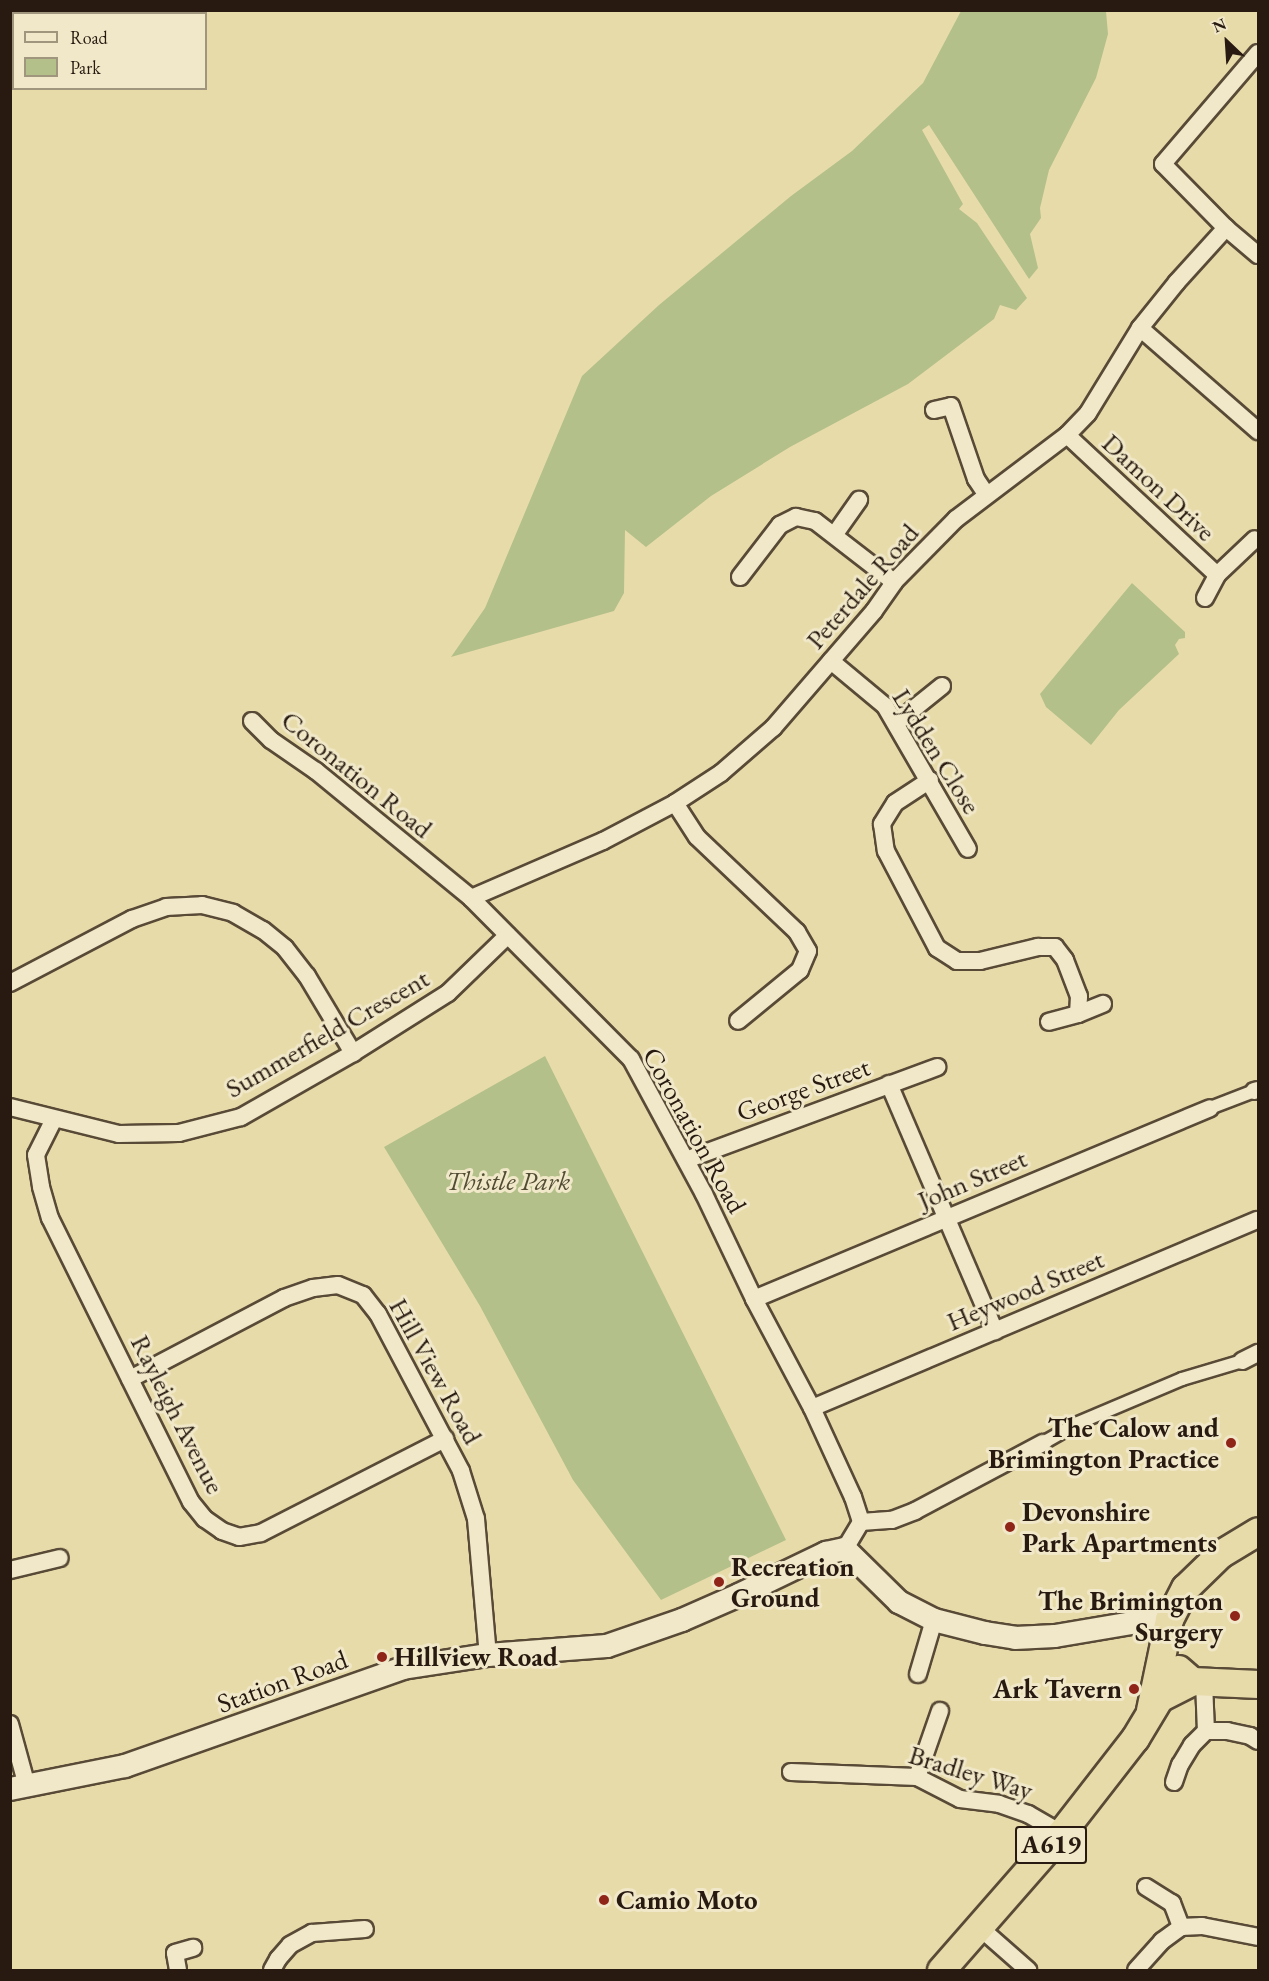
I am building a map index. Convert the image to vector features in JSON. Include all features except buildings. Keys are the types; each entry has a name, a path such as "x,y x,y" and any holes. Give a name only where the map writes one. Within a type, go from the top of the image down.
{"highway":[{"name":"A619","path":"1150,1710 1167,1630 1192,1578 1220,1554 1258,1531"},
{"path":"1167,1630 1178,1670 1198,1681"},
{"name":"A619","path":"941,1971 1061,1833 1135,1738 1159,1698 1198,1681 1258,1684"}],"main road":[{"name":"Station Road","path":"19,1788 125,1766 403,1668 488,1655 607,1646 682,1620 826,1553 845,1549"},
{"path":"845,1549 900,1602 934,1620 1015,1638 1055,1636 1150,1620 1167,1630"}],"street":[{"path":"1258,53 1193,126 1163,164 1226,228 1258,255"},
{"name":"Peterdale Road","path":"471,898 603,841 675,803 721,773 773,728 874,611 894,582 956,519 986,494 1067,435 1088,413 1140,328 1177,282 1226,228"},
{"path":"1140,328 1258,431"},
{"path":"934,410 951,406 975,479 986,494"},
{"name":"Damon Drive","path":"1067,435 1217,575"},
{"path":"835,534 859,500"},
{"path":"740,577 780,525 796,518 815,521 835,534 894,582"},
{"name":"Damon Drive","path":"1205,598 1217,575 1255,539"},
{"name":"Lydden Close","path":"831,661 885,706 968,849"},
{"path":"896,723 942,686"},
{"name":"Coronation Road","path":"252,721 271,740 316,771 471,898 631,1059 686,1160 753,1299 812,1408 854,1497 861,1522"},
{"path":"930,780 896,803 882,824 886,851 937,948 957,961 980,961 1038,946 1054,947 1065,960 1079,996 1078,1014"},
{"path":"675,803 697,837 797,932 808,951 800,970 738,1021"},
{"path":"10,983 132,919 166,907 202,905 233,914 262,930 285,948 307,976 353,1053"},
{"name":"Summerfield Crescent","path":"10,1107 119,1134 179,1133 242,1117 353,1053 448,993 508,935"},
{"path":"1049,1022 1103,1004"},
{"name":"George Street","path":"686,1160 938,1067"},
{"path":"890,1084 995,1331"},
{"path":"1210,1108 1256,1091"},
{"name":"John Street","path":"753,1299 1210,1108"},
{"name":"Rayleigh Avenue","path":"54,1119 36,1155 41,1187 51,1218 191,1502 205,1519 222,1531 239,1537 261,1533 445,1439"},
{"name":"Heywood Street","path":"812,1408 1258,1220"},
{"name":"Hill View Road","path":"130,1379 285,1298 314,1288 338,1285 363,1296 378,1314 461,1471 476,1519 488,1655"},
{"path":"845,1549 861,1522 892,1520 915,1511 1078,1423 1182,1379 1258,1353"},
{"path":"10,1570 60,1558"},
{"path":"918,1674 934,1620"},
{"path":"1198,1681 1206,1731"},
{"path":"917,1777 940,1711"},
{"path":"10,1724 19,1788"},
{"path":"1174,1782 1180,1765 1192,1745 1206,1731 1227,1731 1250,1736 1258,1742"},
{"name":"Bradley Way","path":"791,1772 917,1777 960,1799 999,1804 1028,1814 1061,1833"},
{"path":"1146,1887 1172,1903 1181,1927"},
{"path":"978,1926 1028,1971"},
{"path":"1136,1971 1162,1941 1181,1927 1202,1926 1258,1937"},
{"path":"272,1971 278,1959 290,1945 312,1932 364,1929"},
{"path":"178,1971 175,1953 193,1948"}],"green space":[{"path":"961,11 1106,11 1108,34 1096,78 1049,170 1040,208 1041,218 1030,234 1038,268 1029,279 929,125 922,130 963,204 959,209 977,223 1027,298 1016,310 1000,305 994,319 908,384 790,447 711,496 646,547 625,530 624,593 614,611 451,657 485,608 582,376 659,305 791,196 852,151 923,83"},
{"path":"1132,583 1185,632 1185,638 1179,639 1175,645 1179,654 1119,710 1091,745 1046,707 1040,694"},
{"name":"Thistle Park","path":"545,1056 786,1540 661,1600 573,1480 480,1306 384,1147"}],"place":[{"name":"The Calow and Brimington Practice","path":"1231,1443"},
{"name":"Devonshire Park Apartments","path":"1010,1527"},
{"name":"Recreation Ground","path":"719,1582"},
{"name":"The Brimington Surgery","path":"1235,1616"},
{"name":"Hillview Road","path":"382,1657"},
{"name":"Ark Tavern","path":"1134,1689"},
{"name":"Camio Moto","path":"604,1900"}]}
